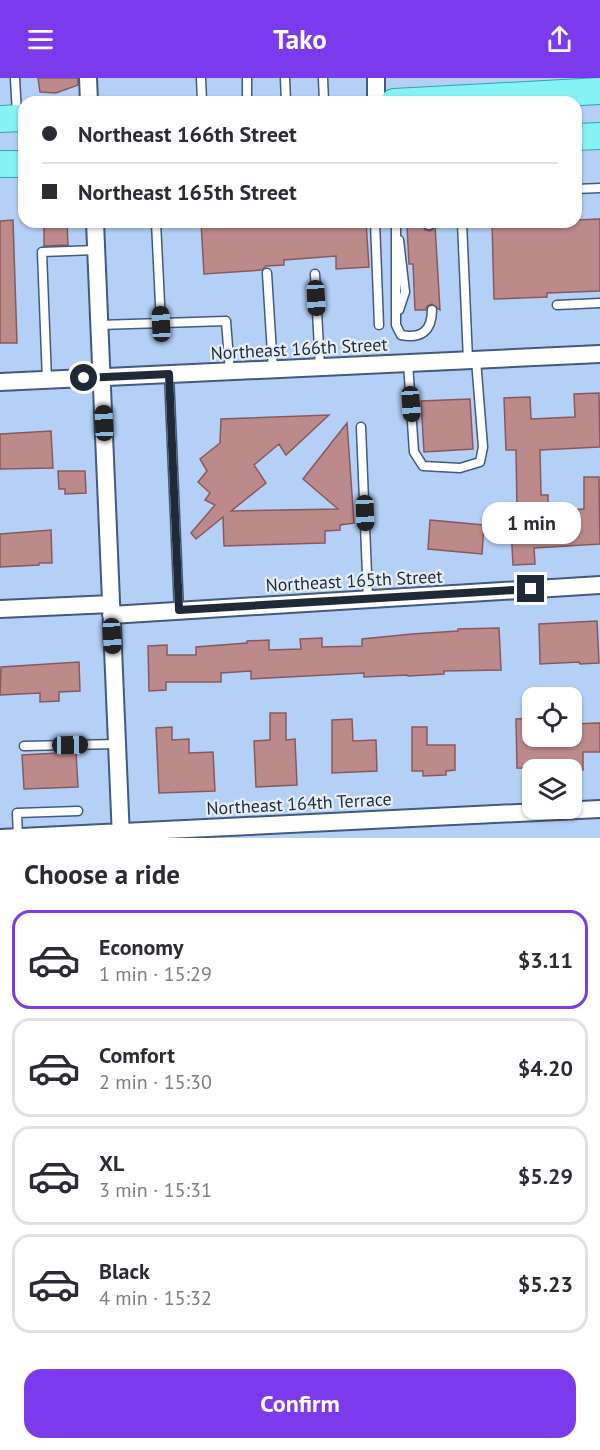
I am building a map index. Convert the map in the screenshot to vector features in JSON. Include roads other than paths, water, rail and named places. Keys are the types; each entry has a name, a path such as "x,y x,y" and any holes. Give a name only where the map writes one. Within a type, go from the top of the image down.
{"main road":[{"path":"442,96 522,86 600,91"},
{"path":"582,137 600,136"}],"street":[{"path":"88,78 89,96"},
{"path":"376,78 376,96"},
{"path":"94,228 121,835"},
{"name":"Northeast 166th Street","path":"0,382 600,354"},
{"name":"Northeast 165th Street","path":"0,609 179,610 600,585"},
{"name":"Northeast 164th Terrace","path":"0,838 121,835 600,809"}],"lane":[{"path":"14,118 15,78"},
{"path":"201,78 202,96"},
{"path":"247,78 248,96"},
{"path":"285,78 286,96"},
{"path":"323,78 324,96"},
{"path":"582,189 600,188"},
{"path":"156,228 161,324"},
{"path":"375,228 379,325"},
{"path":"396,228 396,326 400,335 410,337 424,333 432,323 432,310"},
{"path":"408,363 414,452 423,466 460,468 480,462 483,447 466,326 462,228"},
{"path":"47,380 42,252 96,250"},
{"path":"267,273 273,370"},
{"path":"315,274 320,367"},
{"path":"557,304 600,303"},
{"path":"99,326 226,321 230,372"},
{"path":"169,374 179,610"},
{"path":"362,427 368,599"},
{"path":"24,746 117,744"},
{"path":"18,837 17,813 78,811"}]}
